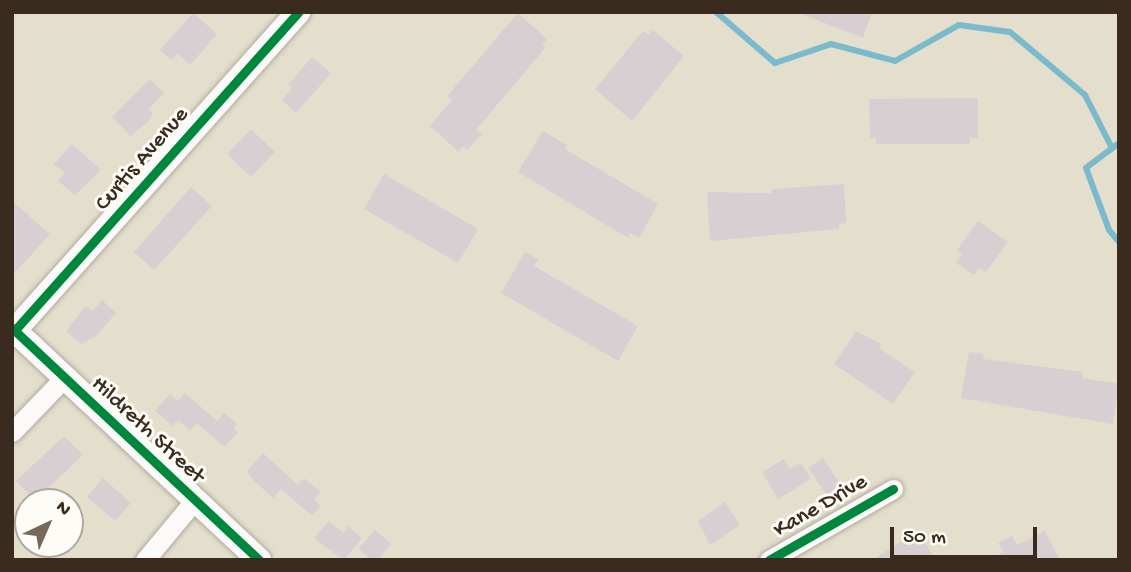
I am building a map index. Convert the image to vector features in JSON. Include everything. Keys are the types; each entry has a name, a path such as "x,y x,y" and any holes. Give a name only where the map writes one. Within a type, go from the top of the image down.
{"street":[{"name":"Curtis Avenue","path":"14,329 298,12"},
{"name":"Hildreth Street","path":"14,329 63,379 259,560"},
{"path":"12,432 63,379"},
{"name":"Kane Drive","path":"769,560 893,489"},
{"path":"145,560 194,501"}],"building":[{"path":"797,12 872,12 863,38"},
{"path":"193,13 217,34 190,65 177,54 172,60 160,50"},
{"path":"518,13 547,39 542,45 545,48 476,130 482,134 467,150 463,146 459,152 430,126 452,100 447,96"},
{"path":"653,30 684,56 632,121 595,89 643,31 648,35"},
{"path":"312,57 331,73 296,113 282,100 292,88 288,85"},
{"path":"150,79 164,93 149,109 153,113 148,122 131,136 112,117"},
{"path":"978,98 978,138 970,138 970,144 876,144 876,138 870,138 869,99"},
{"path":"251,129 275,152 251,177 227,154"},
{"path":"543,131 567,145 565,149 658,204 639,238 630,233 628,238 518,172"},
{"path":"72,144 101,170 75,195 58,181 65,173 54,164"},
{"path":"384,174 478,229 458,263 364,209"},
{"path":"844,184 846,223 839,224 839,229 710,241 707,192 772,193 772,189"},
{"path":"191,187 212,206 154,270 134,252"},
{"path":"12,201 50,234 12,276"},
{"path":"978,221 1008,242 986,272 979,268 974,275 956,263 962,254 957,250"},
{"path":"525,252 538,259 534,266 638,326 618,361 501,293"},
{"path":"102,300 116,313 96,336 81,344 67,332 69,327 86,306 92,311"},
{"path":"856,331 882,344 879,348 915,372 893,404 834,364"},
{"path":"969,352 984,354 983,359 1083,372 1082,378 1119,384 1113,424 961,398"},
{"path":"185,393 217,421 224,413 237,424 233,428 238,432 224,447 197,423 190,431 178,420 173,426 155,411 170,394 178,401"},
{"path":"64,436 83,455 48,488 23,488 16,481"},
{"path":"263,453 298,485 304,478 321,492 314,499 321,506 312,516 281,489 273,498 253,480 247,471"},
{"path":"823,458 842,487 828,497 808,468"},
{"path":"784,459 790,469 801,463 811,479 778,499 762,472"},
{"path":"103,478 131,503 115,521 87,497"},
{"path":"725,502 740,525 710,545 698,521"},
{"path":"329,521 343,533 348,526 362,538 344,560 314,538"},
{"path":"375,530 391,544 378,560 371,560 358,549"},
{"path":"917,531 932,554 924,560 873,560"},
{"path":"1045,531 1060,560 988,560 1003,552 998,543 1012,536 1017,545"}],"waterway":[{"path":"716,12 775,63 831,44 895,61 959,25 1010,32 1085,95 1112,148"},
{"path":"1119,143 1086,168 1109,230 1119,242"}],"cycle path":[{"path":"15,330 298,12"},
{"path":"12,328 259,560"},
{"path":"769,560 893,489"}]}
